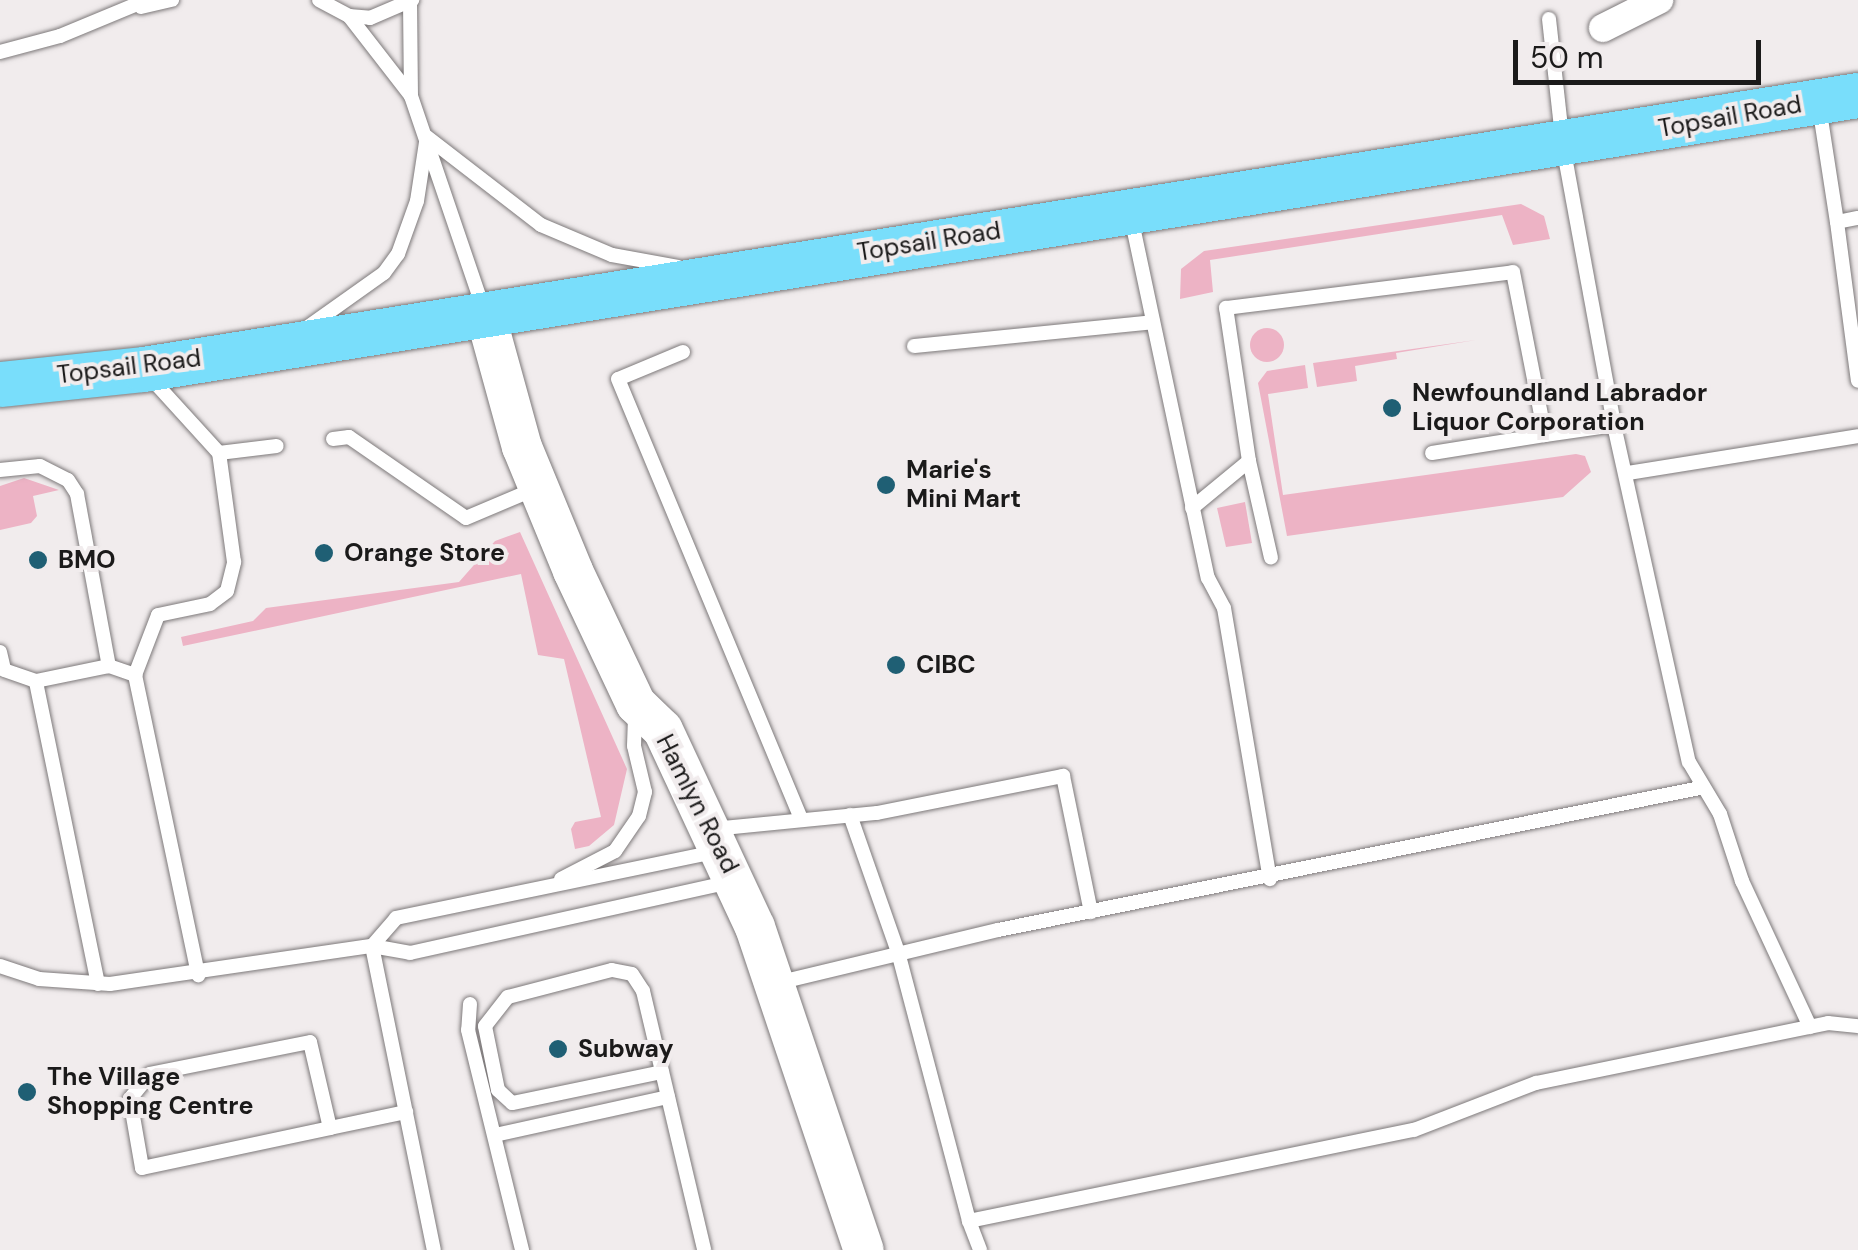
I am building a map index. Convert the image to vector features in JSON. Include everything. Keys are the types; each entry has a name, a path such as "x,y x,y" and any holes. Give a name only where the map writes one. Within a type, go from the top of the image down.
{"main road":[{"name":"Topsail Road","path":"0,384 143,370 284,342 1563,146 1838,99"}],"street":[{"path":"1603,28 1659,0"},
{"name":"Hamlyn Road","path":"485,314 538,488 636,704 663,730 723,854 777,983 864,1250"}],"lane":[{"path":"130,9 147,0"},
{"path":"0,52 130,9 172,0"},
{"path":"318,0 348,16 412,96 485,314"},
{"path":"348,16 392,13 411,1"},
{"path":"411,1 412,96"},
{"path":"1549,19 1563,146 1614,426 1700,788 1720,814 1742,881 1810,1027"},
{"path":"1838,99 1837,222 1858,381"},
{"path":"427,136 497,195 580,244 720,274"},
{"path":"284,342 384,274 410,230 427,136"},
{"path":"1130,212 1208,578 1224,608 1270,878"},
{"path":"1837,222 1858,218"},
{"path":"1271,558 1249,460 1226,308 1513,272 1545,435"},
{"path":"914,346 1152,322"},
{"path":"683,352 618,379 800,817"},
{"path":"143,370 220,453 234,562 227,591 210,604 158,616 135,675 198,975"},
{"path":"1432,454 1614,426"},
{"path":"1628,472 1858,436"},
{"path":"334,439 349,437 466,518 538,488"},
{"path":"220,453 277,446"},
{"path":"1192,508 1249,460"},
{"path":"0,470 40,466 68,480 77,494 109,666"},
{"path":"0,652 4,670 36,681 109,666 135,675"},
{"path":"36,681 98,984"},
{"path":"372,946 396,918 561,879 615,851 639,816 646,792 634,746 636,704"},
{"path":"0,966 38,979 98,984 198,975 372,946 410,953 723,854 800,817 850,815 1062,776 1091,912"},
{"path":"777,983 898,952 1700,788"},
{"path":"850,815 898,952 980,1250"},
{"path":"561,879 584,880 723,854"},
{"path":"372,946 434,1250"},
{"path":"662,1072 512,1104 498,1090 484,1038 497,1004 536,987 624,970 643,991 704,1250"},
{"path":"470,1004 468,1030 522,1250"},
{"path":"969,1221 1414,1130 1536,1083 1810,1027 1858,1026"},
{"path":"330,1128 310,1042 150,1074 130,1099 142,1168 406,1112"},
{"path":"495,1136 668,1097"}],"shaded area":[{"path":"1521,204 1544,216 1550,239 1513,245 1502,215 1210,260 1213,292 1180,299 1181,269 1204,251"},
{"path":"1267,328 1279,333 1284,345 1279,357 1267,362 1255,357 1250,345 1255,333"},
{"path":"1476,340 1396,353 1397,359 1355,366 1357,381 1317,387 1313,363"},
{"path":"1305,365 1308,388 1268,394 1283,495 1576,454 1585,456 1591,472 1563,497 1287,536 1258,383 1267,371"},
{"path":"24,478 59,490 33,496 37,516 31,523 0,530 0,486"},
{"path":"1245,502 1252,543 1226,547 1217,508"},
{"path":"520,532 627,769 614,825 589,846 575,849 571,829 575,822 601,817 564,659 538,655 521,574 183,646 181,637 253,621 266,608 459,582 495,541"}],"place":[{"name":"Newfoundland Labrador Liquor Corporation","path":"1392,408"},
{"name":"Marie's Mini Mart","path":"886,485"},
{"name":"Orange Store","path":"324,553"},
{"name":"BMO","path":"38,560"},
{"name":"CIBC","path":"896,665"},
{"name":"Subway","path":"558,1049"},
{"name":"The Village Shopping Centre","path":"27,1092"}]}
